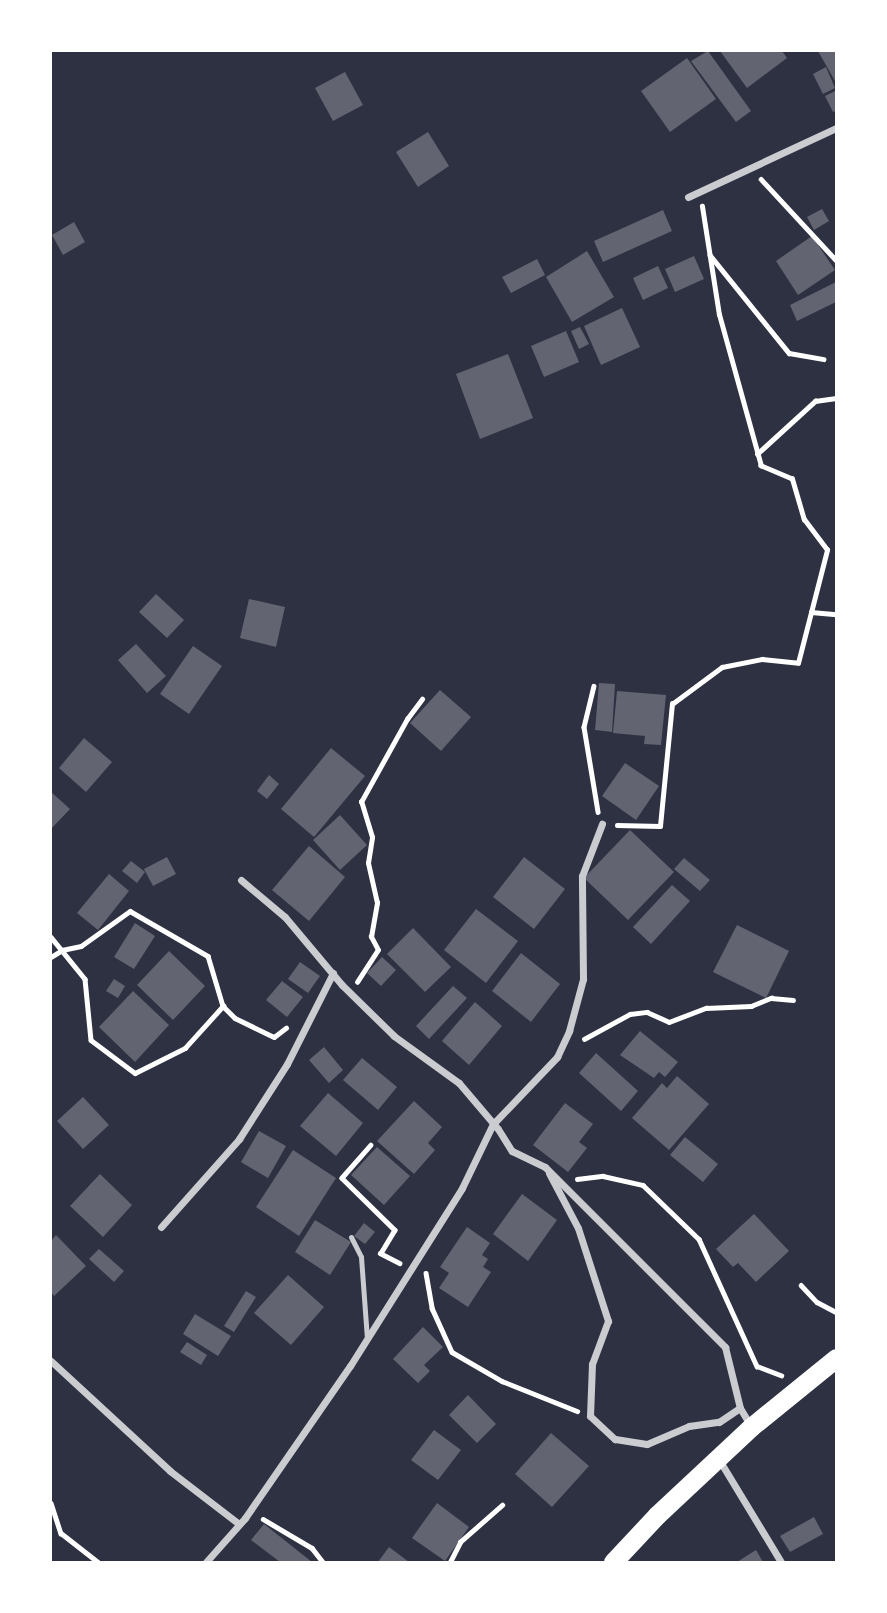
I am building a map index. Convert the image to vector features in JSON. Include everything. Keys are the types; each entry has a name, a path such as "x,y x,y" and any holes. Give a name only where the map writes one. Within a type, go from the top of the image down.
{"highway":[{"path":"612,1562 751,1427 836,1358"}],"street":[{"path":"688,197 836,128"},
{"path":"206,1562 239,1524 367,1339 462,1188 493,1124 557,1057 569,1031 583,979 582,876 602,825"},
{"path":"241,880 285,917 350,993 394,1036 459,1083 512,1151 545,1167 725,1347 740,1408 751,1427"},
{"path":"161,1227 239,1139 287,1064 321,1002 333,973"},
{"path":"545,1167 578,1228 608,1321 592,1364 590,1416 615,1439 647,1444 689,1426 719,1422 740,1408"},
{"path":"51,1360 170,1471 239,1524"},
{"path":"718,1458 781,1562"}],"lane":[{"path":"351,1237 361,1257 367,1339"}],"path":[{"path":"751,168 836,260"},
{"path":"594,686 584,727 602,825 660,826 672,704 722,667 762,659 798,663 827,550 804,520 792,479 761,466 719,315 699,192"},
{"path":"709,255 789,353 823,359"},
{"path":"757,454 816,401 836,398"},
{"path":"811,612 836,614"},
{"path":"350,993 378,950 371,937 377,903 368,863 372,837 361,802 407,719 422,699"},
{"path":"51,957 62,950 81,946 130,911 208,956 223,1006 235,1018 274,1037 321,1002"},
{"path":"51,937 85,979 91,1040 135,1073 185,1048 223,1006"},
{"path":"557,1057 630,1014 647,1012 669,1022 706,1008 751,1006 771,998 793,1000"},
{"path":"371,1145 342,1178 395,1230 381,1253"},
{"path":"567,1174 577,1179 603,1176 643,1185 699,1239 757,1366 804,1384"},
{"path":"351,1237 411,1269"},
{"path":"422,1251 432,1308 452,1352 502,1381 590,1416"},
{"path":"801,1285 817,1302 836,1312"},
{"path":"51,1503 61,1533 98,1562"},
{"path":"450,1562 460,1542 502,1505"},
{"path":"239,1524 265,1518 312,1548 323,1562"}],"building":[{"path":"708,51 751,111 736,122 691,61"},
{"path":"720,51 782,51 787,58 747,88"},
{"path":"818,51 836,51 836,83"},
{"path":"687,58 716,99 670,132 641,91"},
{"path":"826,67 835,88 823,94 813,74"},
{"path":"345,72 363,105 333,121 315,88"},
{"path":"835,91 836,111 833,112 825,96"},
{"path":"428,132 449,166 418,187 396,152"},
{"path":"822,209 829,221 814,230 807,217"},
{"path":"663,210 672,231 603,262 594,241"},
{"path":"74,222 85,242 63,255 52,235"},
{"path":"812,236 835,270 798,295 776,261"},
{"path":"587,251 614,297 572,322 546,277"},
{"path":"694,256 704,279 675,292 665,269"},
{"path":"537,259 545,275 511,293 502,277"},
{"path":"658,266 668,288 643,300 633,278"},
{"path":"836,282 836,302 797,321 790,305"},
{"path":"622,308 640,347 601,365 584,326"},
{"path":"580,327 589,344 579,349 571,331"},
{"path":"566,331 579,362 544,377 531,346"},
{"path":"508,354 533,418 480,439 456,374"},
{"path":"156,594 184,620 167,638 139,612"},
{"path":"249,599 285,607 276,647 240,638"},
{"path":"136,644 166,676 147,693 118,660"},
{"path":"193,646 222,666 189,714 160,694"},
{"path":"599,683 615,684 612,732 595,730"},
{"path":"440,690 471,717 441,751 410,723"},
{"path":"617,691 666,695 661,745 644,744 645,736 613,733"},
{"path":"84,738 112,762 86,792 59,768"},
{"path":"331,748 365,776 314,837 281,809"},
{"path":"625,763 659,786 636,820 602,796"},
{"path":"269,775 279,784 267,799 257,791"},
{"path":"51,792 70,809 51,829"},
{"path":"340,815 367,845 340,870 313,840"},
{"path":"630,830 674,872 628,920 584,878"},
{"path":"309,846 345,877 309,921 272,890"},
{"path":"167,857 176,874 153,886 144,869"},
{"path":"524,857 565,889 534,929 493,897"},
{"path":"684,858 710,880 700,891 674,869"},
{"path":"131,861 145,872 137,883 122,871"},
{"path":"109,874 129,891 98,930 77,913"},
{"path":"672,885 690,901 651,944 633,927"},
{"path":"476,909 518,941 486,983 444,950"},
{"path":"135,923 155,936 134,969 114,957"},
{"path":"737,925 789,951 766,998 713,972"},
{"path":"413,928 451,967 425,992 387,954"},
{"path":"169,951 205,986 173,1020 137,985"},
{"path":"521,953 560,984 531,1022 492,991"},
{"path":"382,957 396,970 381,986 367,973"},
{"path":"300,962 320,976 308,993 288,979"},
{"path":"114,979 125,986 118,998 106,991"},
{"path":"282,981 303,997 287,1017 266,1000"},
{"path":"453,986 467,998 429,1039 416,1026"},
{"path":"133,991 169,1025 135,1062 99,1027"},
{"path":"475,1002 502,1026 469,1065 442,1041"},
{"path":"640,1031 678,1062 665,1077 659,1072 654,1078 620,1055"},
{"path":"324,1047 343,1070 329,1083 309,1060"},
{"path":"596,1053 638,1091 621,1111 579,1073"},
{"path":"362,1058 397,1087 378,1110 343,1080"},
{"path":"677,1076 709,1104 669,1150 632,1118 662,1083 667,1088"},
{"path":"328,1093 363,1123 336,1156 300,1126"},
{"path":"83,1097 109,1125 83,1149 57,1121"},
{"path":"414,1101 442,1127 428,1143 435,1150 414,1174 377,1141"},
{"path":"565,1103 593,1124 579,1142 587,1148 568,1172 533,1145"},
{"path":"259,1131 286,1146 268,1178 241,1162"},
{"path":"685,1137 718,1164 703,1182 670,1155"},
{"path":"377,1147 410,1176 384,1205 351,1175"},
{"path":"293,1150 336,1178 299,1236 256,1207"},
{"path":"100,1174 132,1205 103,1237 70,1206"},
{"path":"522,1194 557,1220 528,1261 493,1234"},
{"path":"754,1214 789,1251 756,1282 738,1263 733,1267 716,1249"},
{"path":"315,1220 351,1242 330,1275 295,1252"},
{"path":"364,1223 375,1232 365,1244 354,1236"},
{"path":"467,1227 490,1243 482,1255 488,1259 483,1267 491,1272 468,1307 439,1288 449,1273 440,1267"},
{"path":"56,1235 86,1266 54,1296 51,1292 51,1241"},
{"path":"99,1249 124,1271 114,1282 89,1259"},
{"path":"288,1275 324,1307 291,1345 254,1313"},
{"path":"246,1291 256,1297 234,1332 224,1326"},
{"path":"195,1314 231,1336 218,1356 183,1334"},
{"path":"423,1327 443,1347 424,1365 430,1371 418,1383 393,1359"},
{"path":"187,1342 207,1355 201,1365 180,1352"},
{"path":"468,1395 496,1424 477,1443 449,1415"},
{"path":"434,1430 461,1450 438,1480 411,1460"},
{"path":"551,1433 589,1466 552,1507 515,1474"},
{"path":"437,1503 469,1527 445,1561 412,1538"},
{"path":"814,1517 823,1534 790,1552 780,1536"},
{"path":"264,1524 312,1562 280,1562 251,1540"},
{"path":"389,1547 409,1562 378,1562"},
{"path":"756,1550 763,1562 737,1562"}]}
